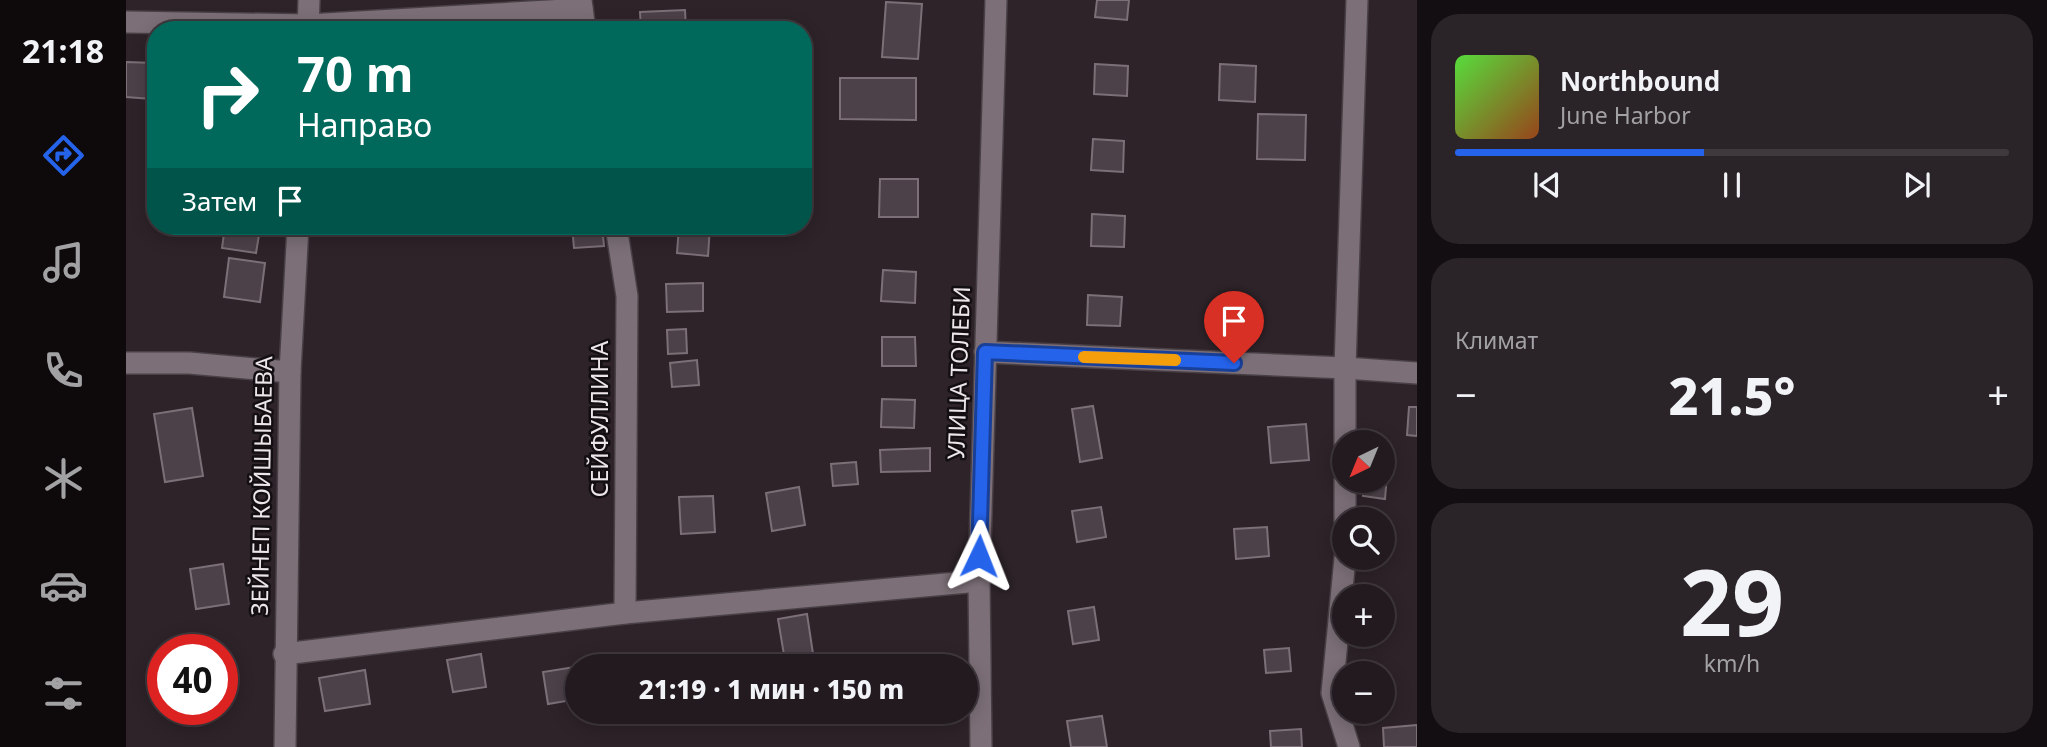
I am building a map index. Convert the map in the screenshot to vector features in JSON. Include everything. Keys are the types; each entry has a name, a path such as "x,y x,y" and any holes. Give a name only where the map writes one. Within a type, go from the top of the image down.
{"street":[{"path":"308,21 309,0"},
{"name":"УЛИЦА ТОЛЕБИ","path":"981,747 979,581 996,0"},
{"path":"1345,430 1356,0"},
{"path":"426,21 583,13"},
{"path":"126,22 147,23"},
{"name":"ЗЕЙНЕП КОЙШЫБАЕВА","path":"285,747 290,372 298,235"},
{"name":"СЕЙФУЛЛИНА","path":"617,235 627,296 625,613"},
{"path":"985,352 1417,373"},
{"path":"126,363 189,363 290,372"},
{"path":"1344,570 1332,693 1349,747"},
{"path":"285,654 625,613 979,581"}],"building":[{"path":"1097,0 1129,0 1127,20 1095,17"},
{"path":"886,2 922,4 918,59 882,57"},
{"path":"685,10 686,21 640,21 640,12"},
{"path":"126,62 147,63 147,99 126,97"},
{"path":"1095,64 1128,66 1127,96 1094,94"},
{"path":"1220,64 1256,66 1255,102 1219,100"},
{"path":"840,78 916,78 916,120 840,119"},
{"path":"1258,114 1306,115 1305,160 1257,159"},
{"path":"1093,139 1124,141 1123,172 1091,170"},
{"path":"880,179 918,179 918,217 879,217"},
{"path":"1092,214 1125,216 1124,247 1091,246"},
{"path":"224,235 259,235 256,253 222,248"},
{"path":"573,235 603,235 604,246 574,248"},
{"path":"678,235 709,235 708,256 677,253"},
{"path":"229,258 265,263 260,302 224,297"},
{"path":"883,270 916,272 915,303 881,301"},
{"path":"703,283 703,311 667,312 666,284"},
{"path":"1088,295 1122,297 1120,326 1087,325"},
{"path":"686,329 687,353 668,354 667,330"},
{"path":"882,337 915,337 916,366 882,366"},
{"path":"697,360 699,385 672,387 670,363"},
{"path":"882,399 915,400 914,428 881,427"},
{"path":"1093,406 1102,458 1080,462 1072,409"},
{"path":"1409,407 1417,407 1417,436 1407,435"},
{"path":"192,408 203,476 165,482 154,414"},
{"path":"1306,424 1309,460 1271,463 1268,427"},
{"path":"930,448 930,471 881,472 880,450"},
{"path":"856,462 858,484 833,486 831,464"},
{"path":"799,487 805,525 772,531 766,493"},
{"path":"1363,494 1385,494 1385,499"},
{"path":"713,496 715,532 681,534 679,497"},
{"path":"1101,507 1106,537 1077,542 1072,511"},
{"path":"1267,527 1269,556 1236,559 1234,529"},
{"path":"223,564 229,604 196,609 190,569"},
{"path":"1094,607 1099,640 1073,644 1068,611"},
{"path":"807,614 813,654 784,654 778,619"},
{"path":"1289,648 1291,671 1266,673 1264,650"},
{"path":"481,654 486,687 453,692 447,660"},
{"path":"565,669 565,701 548,704 543,672"},
{"path":"365,670 370,704 325,711 319,678"},
{"path":"1102,716 1107,747 1071,747 1067,721"},
{"path":"1417,725 1417,747 1384,747 1383,728"},
{"path":"1301,729 1302,747 1271,747 1270,731"}],"slow traffic":[{"path":"1084,357 1175,360"}],"route":[{"path":"979,556 985,352 1234,363"}]}
